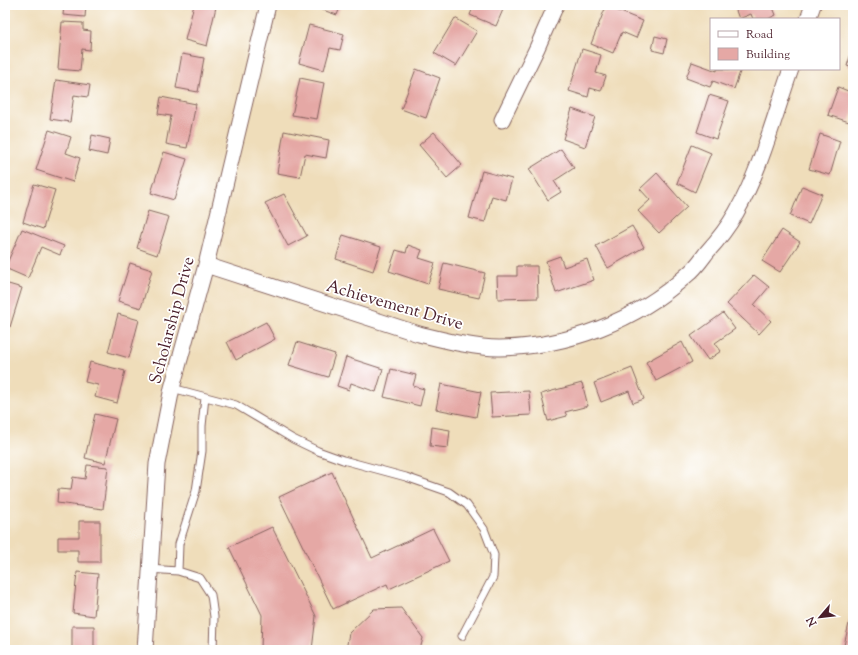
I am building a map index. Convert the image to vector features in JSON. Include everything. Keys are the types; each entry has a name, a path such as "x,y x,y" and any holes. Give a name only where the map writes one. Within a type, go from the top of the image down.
{"street":[{"name":"Scholarship Drive","path":"145,650 149,569 157,464 172,388 206,265 268,5"},
{"path":"502,120 556,5"},
{"path":"808,18 813,5"},
{"name":"Achievement Drive","path":"206,265 419,334 454,343 498,348 537,346 579,336 618,322 654,302 688,275 717,241 736,214 753,179 791,70"}],"lane":[{"path":"172,388 236,405 293,439 318,451 342,460 406,477 449,492 468,506 484,529 494,555 493,577 462,636"},
{"path":"178,571 179,544 196,491 202,451 202,426 205,397"},
{"path":"149,569 178,571 200,578 211,595 214,617 213,650"}],"building":[{"path":"64,5 86,5 85,17 63,15"},
{"path":"194,5 210,5 216,7 207,46 185,40"},
{"path":"318,5 341,5 337,15 317,8"},
{"path":"474,5 505,5 496,26 470,15"},
{"path":"734,5 772,5 776,15 770,18 753,18 751,14 739,18"},
{"path":"606,6 643,21 636,38 622,32 613,53 591,44"},
{"path":"455,18 477,31 456,66 434,53"},
{"path":"62,22 83,23 83,30 91,31 90,50 82,49 80,71 58,69"},
{"path":"309,25 344,34 340,50 330,48 324,70 299,63"},
{"path":"655,36 667,39 664,53 652,50"},
{"path":"853,47 853,68 847,66"},
{"path":"582,49 601,55 596,73 606,76 601,91 590,88 588,97 569,91"},
{"path":"182,54 204,58 198,92 176,88"},
{"path":"692,62 710,68 710,70 741,70 734,89 713,81 710,87 686,78"},
{"path":"416,69 440,78 426,118 401,109"},
{"path":"300,78 324,83 317,119 292,115"},
{"path":"56,80 90,85 88,97 74,95 70,122 50,119"},
{"path":"838,87 853,93 853,112 849,122 828,115"},
{"path":"709,95 729,101 716,139 697,132"},
{"path":"161,97 196,104 187,148 166,144 171,116 158,114"},
{"path":"572,109 595,117 585,147 563,139"},
{"path":"49,130 71,137 66,153 80,158 73,182 36,170"},
{"path":"284,131 329,140 326,158 305,154 300,177 277,173"},
{"path":"434,132 462,165 447,178 419,145"},
{"path":"820,134 840,141 830,175 809,169"},
{"path":"92,135 110,139 107,155 89,151"},
{"path":"692,145 711,153 695,192 677,183"},
{"path":"561,149 574,168 554,181 561,192 548,200 529,169"},
{"path":"164,152 187,159 174,200 151,193"},
{"path":"482,171 512,179 506,200 492,196 485,222 469,218"},
{"path":"657,173 687,207 659,233 638,211 650,200 640,189"},
{"path":"34,184 55,190 43,229 23,222"},
{"path":"802,186 822,194 809,224 790,216"},
{"path":"284,194 307,236 288,246 265,203"},
{"path":"148,211 169,217 157,255 137,248"},
{"path":"632,226 644,247 608,268 596,246"},
{"path":"22,229 64,246 60,255 41,247 28,278 5,268"},
{"path":"782,230 800,242 780,272 762,261"},
{"path":"343,235 381,247 373,271 336,259"},
{"path":"408,245 422,250 419,258 435,263 428,284 389,271 396,250 406,253"},
{"path":"560,256 564,267 587,259 594,280 556,293 546,261"},
{"path":"130,263 152,270 141,308 118,301"},
{"path":"444,263 485,273 479,298 438,289"},
{"path":"517,266 537,266 538,298 498,299 497,276 517,276"},
{"path":"754,275 769,287 754,305 771,321 759,334 727,304"},
{"path":"5,283 22,288 10,327 5,325"},
{"path":"723,313 735,329 715,343 721,351 708,360 691,336"},
{"path":"118,314 139,320 129,358 108,352"},
{"path":"266,322 275,339 236,360 227,342"},
{"path":"297,342 335,354 328,377 289,365"},
{"path":"682,342 692,362 656,381 646,362"},
{"path":"346,357 383,369 376,392 351,383 349,390 337,386"},
{"path":"90,362 125,371 117,403 95,397 98,385 85,382"},
{"path":"632,368 644,399 633,403 629,391 601,402 594,383"},
{"path":"391,369 416,375 413,386 424,389 420,406 384,397"},
{"path":"582,383 588,406 565,412 567,416 548,421 541,394"},
{"path":"441,384 481,392 476,417 436,409"},
{"path":"529,391 531,415 492,417 490,393"},
{"path":"95,414 116,419 105,463 85,458"},
{"path":"432,427 450,430 448,448 430,446"},
{"path":"87,465 108,467 103,509 57,503 58,489 71,490 73,477 85,479"},
{"path":"332,472 372,558 433,529 449,561 389,589 387,584 333,609 279,497"},
{"path":"79,521 100,521 100,562 78,562 78,550 58,550 58,537 79,537"},
{"path":"272,527 316,616 312,650 261,650 262,615 229,547"},
{"path":"77,572 98,574 94,616 73,613"},
{"path":"401,608 423,638 420,650 346,650 349,633 374,609"},
{"path":"850,619 853,620 853,650 843,650"},
{"path":"72,626 94,626 94,650 72,650"}]}
